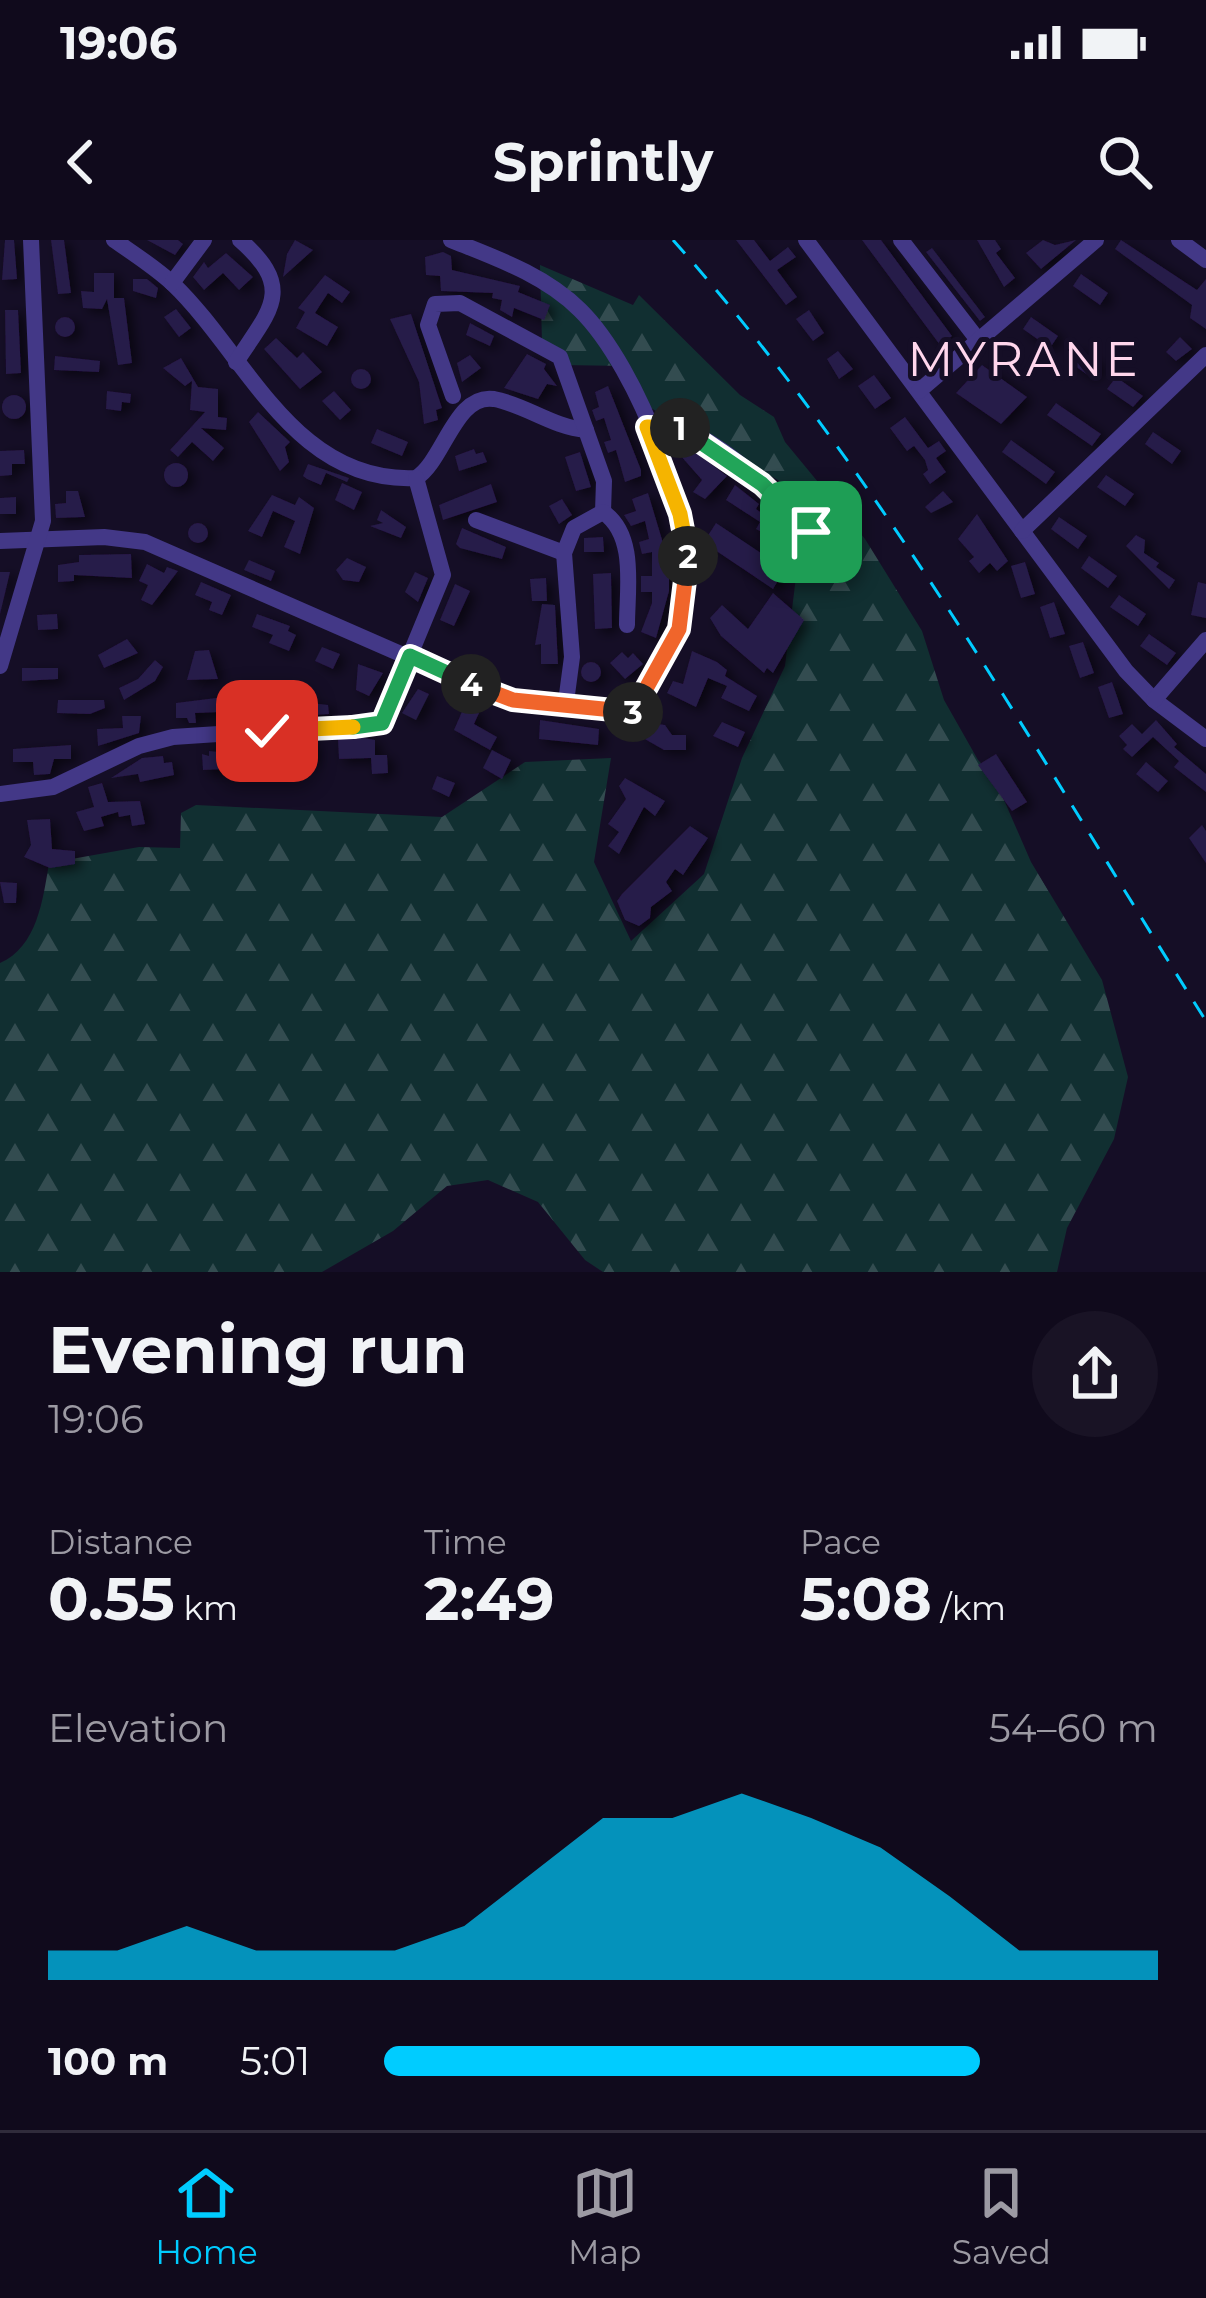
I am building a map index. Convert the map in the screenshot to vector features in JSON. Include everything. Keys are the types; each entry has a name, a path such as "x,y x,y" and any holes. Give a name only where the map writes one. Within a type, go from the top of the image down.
{"street":[{"path":"0,667 41,538 31,240"},
{"path":"114,240 172,283 309,442 371,473 416,478 437,459 464,410 476,401 494,399 566,428 586,430"},
{"path":"172,283 204,240"},
{"path":"236,362 271,309 275,290 272,275 240,240"},
{"path":"0,541 145,542 499,697 566,702 628,720 679,629 688,574 680,514 647,427 608,346 579,309 525,272 451,240"},
{"path":"806,240 1154,700 1206,739"},
{"path":"901,240 978,340"},
{"path":"919,391 1096,240"},
{"path":"1178,240 1206,260"},
{"path":"453,396 428,326 430,310 445,301 479,311 560,357 604,481 603,512 621,529 626,548 627,625"},
{"path":"1022,531 1206,355"},
{"path":"647,427 683,429 711,448 762,484 838,558"},
{"path":"0,794 53,787 139,746 172,737 376,725 386,717 444,567 416,478"},
{"path":"566,702 572,657 564,553 574,528 603,512"},
{"path":"476,520 564,553"},
{"path":"1154,700 1206,640"}],"green space":[{"path":"540,265 633,305 639,295 740,395 774,417 785,442 865,539 922,631 944,700 978,760 994,777 1031,862 1102,980 1128,1077 1114,1139 1067,1228 1057,1272 603,1272 585,1260 538,1202 488,1180 447,1186 393,1231 322,1272 0,1272 0,963 30,934 41,907 49,863 139,847 180,848 181,813 196,805 442,817 525,762 611,758 594,862 631,941 704,874 742,758 785,666 806,496 642,403 626,366 562,365 542,342"}],"building":[{"path":"5,240 14,240 17,279 2,280"},
{"path":"51,240 64,240 71,293 58,294"},
{"path":"147,240 178,240 183,244 175,255"},
{"path":"295,240 313,250 283,277 287,254"},
{"path":"736,240 754,240 770,261 788,247 796,257 777,270 797,297 786,305"},
{"path":"862,240 881,240 952,336 940,345"},
{"path":"977,240 995,240 1001,249 996,253 1015,278 1004,287"},
{"path":"1043,240 1055,245 1076,240 1041,269 1026,253"},
{"path":"1121,240 1197,290 1206,279 1206,329 1190,318 1192,305 1115,249"},
{"path":"932,248 985,317 980,321 926,252"},
{"path":"443,252 451,256 452,270 520,286 518,292 550,305 544,320 514,308 512,317 500,310 502,300 492,298 493,293 441,291 440,276 426,275 425,257"},
{"path":"226,253 253,277 239,290 223,273 204,290 193,277 204,262 208,268"},
{"path":"94,273 114,273 114,298 124,298 132,363 118,365 107,299 102,309 83,308 81,291 94,292"},
{"path":"1081,274 1108,293 1100,305 1073,286"},
{"path":"325,275 350,292 342,303 328,293 315,313 338,327 327,346 296,328 305,312 298,308"},
{"path":"133,279 147,279 158,288 156,298 133,291"},
{"path":"176,309 191,328 179,337 164,317"},
{"path":"5,310 18,310 21,373 6,374"},
{"path":"809,310 824,333 813,341 796,319"},
{"path":"411,314 442,408 436,410 438,420 424,424 419,382 390,319"},
{"path":"65,317 75,327 65,337 55,327"},
{"path":"1031,317 1058,336 1050,348 1023,329"},
{"path":"470,323 494,336 490,346 466,335"},
{"path":"1180,337 1192,349 1176,361 1166,352"},
{"path":"276,338 297,358 303,352 322,372 300,389 264,349"},
{"path":"1074,347 1101,366 1092,378 1065,359"},
{"path":"838,351 853,369 839,379 827,359"},
{"path":"527,354 546,364 544,369 557,386 547,384 538,399 504,388"},
{"path":"470,355 481,368 462,382 457,363"},
{"path":"55,356 100,361 99,372 54,370"},
{"path":"181,358 198,387 218,389 218,417 227,418 226,430 201,428 224,448 213,461 192,442 178,457 170,450 205,412 190,410 192,381 185,386 163,368"},
{"path":"982,365 1027,397 1001,424 956,393"},
{"path":"361,369 371,379 361,389 351,379"},
{"path":"874,375 891,398 875,409 858,386"},
{"path":"1116,377 1143,396 1133,407 1107,389"},
{"path":"608,386 641,470 641,476 625,482 616,450 608,453 604,442 611,440 604,418 596,421 592,410 599,407 595,392"},
{"path":"107,391 131,394 130,403 122,402 121,411 106,409"},
{"path":"334,391 351,410 340,420 322,401"},
{"path":"14,395 26,407 14,419 2,407"},
{"path":"1056,403 1101,434 1092,446 1047,415"},
{"path":"258,412 290,442 285,447 289,462 280,471 249,422"},
{"path":"905,417 928,448 939,441 946,451 936,458 946,472 930,484 923,474 928,470 925,460 914,446 907,451 890,428"},
{"path":"377,429 408,442 402,456 371,443"},
{"path":"1153,432 1181,451 1172,464 1145,444"},
{"path":"1011,440 1055,472 1046,484 1002,452"},
{"path":"687,446 727,476 705,499 693,492 702,480 680,455"},
{"path":"474,449 476,454 483,452 487,462 459,471 455,456"},
{"path":"24,450 25,464 12,464 12,475 0,476 0,451"},
{"path":"580,452 591,487 576,491 565,457"},
{"path":"176,463 185,466 185,484 176,487 167,484 164,475 167,466"},
{"path":"308,464 349,478 347,482 326,473 321,485 303,476"},
{"path":"1106,475 1134,494 1125,506 1097,487"},
{"path":"342,483 362,492 354,510 335,500"},
{"path":"491,484 497,502 443,520 439,505"},
{"path":"735,485 781,527 774,539 756,529 760,522 726,500"},
{"path":"66,491 78,491 85,517 56,518 55,504 66,503"},
{"path":"943,491 953,502 931,513 925,507"},
{"path":"648,493 669,563 669,591 656,638 641,632 652,603 652,592 641,592 641,576 652,576 652,552 642,554 639,542 649,539 645,521 631,526 624,515 636,511 632,499"},
{"path":"272,495 295,505 299,497 314,508 300,554 284,547 295,521 273,511 262,537 248,531"},
{"path":"16,497 16,514 0,514 0,498"},
{"path":"562,499 572,515 559,524 549,506"},
{"path":"381,510 406,527 401,538 370,526 383,523 377,520"},
{"path":"977,514 1008,561 997,571 990,563 979,573 969,561 974,557 958,539"},
{"path":"1059,517 1087,536 1078,549 1051,529"},
{"path":"198,523 208,533 198,543 188,533"},
{"path":"716,523 785,569 773,589 709,546 713,541 707,537"},
{"path":"462,528 506,547 502,559 460,548 456,544"},
{"path":"1136,535 1145,540 1144,553 1159,563 1156,567 1175,580 1169,589 1126,546"},
{"path":"603,537 604,552 584,552 584,538"},
{"path":"131,554 132,578 74,575 74,581 58,582 58,565 79,562 79,555"},
{"path":"1089,556 1117,576 1108,588 1081,568"},
{"path":"347,558 366,567 359,582 343,580 336,570"},
{"path":"249,560 275,571 271,581 244,570"},
{"path":"1025,562 1035,594 1021,598 1011,566"},
{"path":"147,564 164,573 167,567 178,571 152,605 141,600 148,585 139,581"},
{"path":"0,572 10,572 0,614"},
{"path":"415,572 428,578 418,602 405,592"},
{"path":"611,573 612,628 595,629 593,574"},
{"path":"546,578 547,601 532,601 530,579"},
{"path":"201,582 231,595 222,615 209,610 212,602 195,595"},
{"path":"1198,582 1206,584 1206,618 1191,615"},
{"path":"455,584 470,591 454,626 440,620"},
{"path":"773,593 804,620 773,673 767,668 764,673 721,636 710,618 722,605 748,629"},
{"path":"1119,595 1146,614 1138,626 1110,607"},
{"path":"1054,602 1065,634 1050,638 1040,607"},
{"path":"542,604 555,605 558,664 541,664 541,644 535,645"},
{"path":"57,614 58,629 38,630 37,615"},
{"path":"257,614 290,626 288,631 296,635 289,651 269,643 273,635 252,627"},
{"path":"1149,634 1176,653 1167,665 1140,646"},
{"path":"127,639 138,653 104,668 98,655"},
{"path":"1083,642 1094,673 1080,678 1069,646"},
{"path":"322,647 340,654 333,669 315,661"},
{"path":"209,650 218,679 187,680 195,651"},
{"path":"692,651 717,662 727,670 725,676 757,696 749,711 721,698 727,686 708,678 696,707 667,693 673,681 683,684"},
{"path":"622,652 628,658 633,653 643,664 625,679 610,663"},
{"path":"155,660 163,667 155,681 124,700 119,688 138,679"},
{"path":"591,662 601,672 591,682 581,672"},
{"path":"358,664 383,673 369,696 356,690"},
{"path":"22,668 58,668 58,679 22,681"},
{"path":"1112,682 1123,714 1109,718 1098,687"},
{"path":"418,689 429,694 416,720 402,713"},
{"path":"224,690 234,690 234,705 257,704 261,692 272,692 277,699 328,705 329,714 221,721 221,712 195,713 196,723 176,718 176,703 224,697"},
{"path":"58,700 104,700 105,708 90,714 57,713"},
{"path":"464,707 479,713 474,724 497,737 490,750 454,730"},
{"path":"122,716 141,716 139,733 98,746 97,729 123,728"},
{"path":"540,720 599,729 598,745 539,739"},
{"path":"1156,720 1177,744 1174,747 1206,774 1206,792 1174,767 1179,761 1153,737 1132,757 1123,749 1127,745 1119,736 1132,724 1142,734"},
{"path":"722,722 745,732 738,747 713,736"},
{"path":"651,723 665,725 672,735 686,735 686,750 664,750 643,738"},
{"path":"338,739 375,740 375,755 387,755 388,773 372,774 371,758 339,759"},
{"path":"71,745 71,759 54,759 50,774 34,775 33,762 13,762 13,749"},
{"path":"313,745 313,761 298,761 298,753 275,755 275,767 203,770 202,754 209,756 209,751 237,754 237,748"},
{"path":"492,750 511,760 502,779 483,768"},
{"path":"996,754 1027,802 1012,811 978,765"},
{"path":"163,756 164,763 172,762 174,775 140,782 138,774 111,778 142,758"},
{"path":"1146,762 1168,781 1158,792 1136,774"},
{"path":"437,776 455,783 449,797 432,789"},
{"path":"625,778 665,801 655,816 644,807 619,854 608,846 619,832 608,824 626,799 619,786"},
{"path":"102,783 108,802 140,801 145,824 132,826 130,815 119,817 118,812 101,817 104,826 84,831 76,812 94,807 88,787"},
{"path":"50,819 52,849 75,851 75,864 50,868 24,857 31,845 27,820"},
{"path":"1202,825 1206,831 1206,863 1189,838"},
{"path":"690,826 708,838 683,875 675,869 666,882 672,891 651,907 650,918 639,926 625,920 617,901"},
{"path":"0,882 17,883 16,903 4,903"}],"railway":[{"path":"673,240 749,330 889,521 1019,719 1206,1021"}],"district":[{"name":"MYRANE","path":"1024,359"}],"route":[{"path":"267,731 382,723 410,656 499,697 566,702 630,715 679,629 688,574 680,514 647,427 683,429 762,484 811,532"}]}
